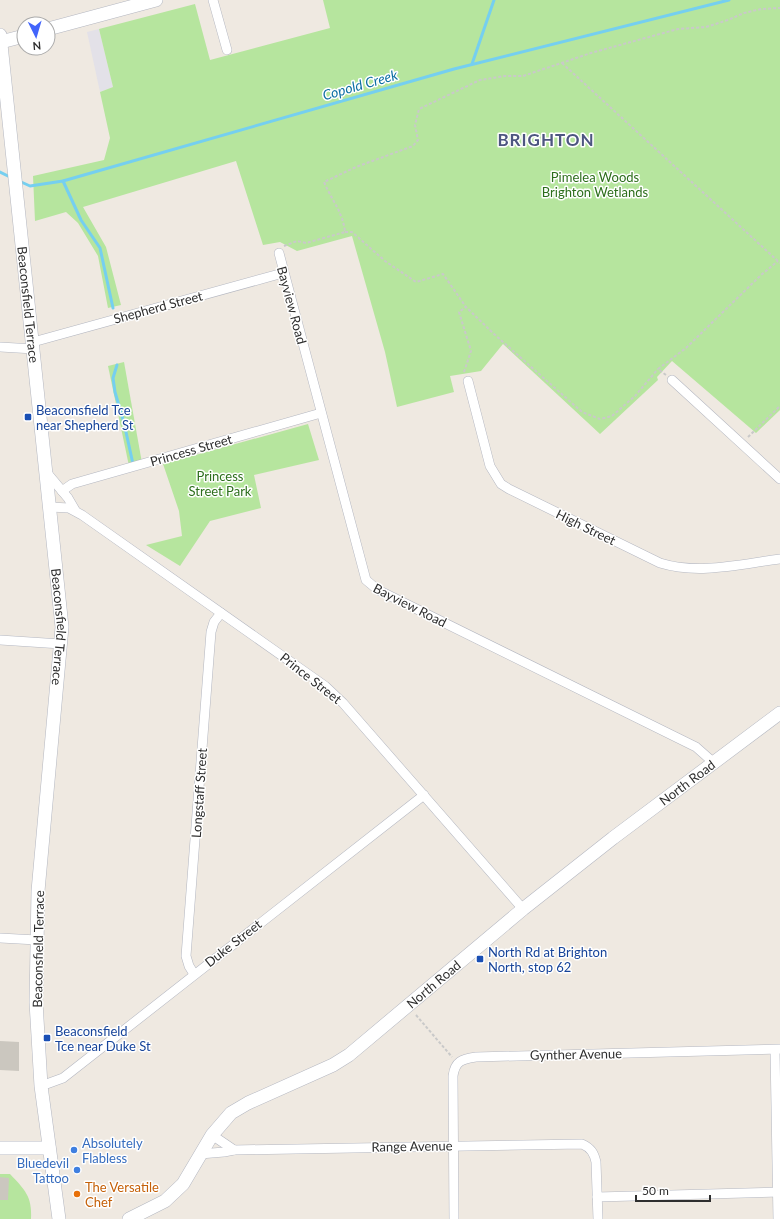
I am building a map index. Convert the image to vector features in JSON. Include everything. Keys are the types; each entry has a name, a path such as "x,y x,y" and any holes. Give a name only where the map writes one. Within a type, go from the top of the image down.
{"main road":[{"path":"56,27 156,0"},
{"path":"0,40 16,37"},
{"name":"Beaconsfield Terrace","path":"0,40 18,191 60,609 61,644 38,891 36,940 36,1002 41,1086 59,1219"},
{"name":"North Road","path":"130,1219 165,1201 183,1184 212,1135 224,1120 239,1108 349,1055 523,909 713,762 780,713"},
{"path":"0,1148 49,1148"}],"street":[{"path":"213,0 226,50"},
{"name":"Bayview Road","path":"279,253 362,572 366,580 372,586 696,747 713,762"},
{"name":"Shepherd Street","path":"33,346 283,273"},
{"path":"0,346 33,346"},
{"path":"672,380 780,479"},
{"name":"High Street","path":"468,381 490,466 501,484 509,489 660,563 675,568 702,569 780,559"},
{"name":"Princess Street","path":"62,491 72,484 321,413"},
{"name":"Prince Street","path":"47,473 75,510"},
{"name":"Prince Street","path":"50,507 60,506 75,510 325,686 342,702 523,909"},
{"name":"Longstaff Street","path":"194,974 188,966 186,956 211,632 214,622 221,613"},
{"path":"0,640 61,644"},
{"name":"Duke Street","path":"41,1086 63,1078 424,795"},
{"path":"0,938 36,940"},
{"path":"777,1050 778,1219"},
{"name":"Gynther Avenue","path":"457,1063 462,1060 476,1057 777,1050"},
{"path":"454,1219 453,1076 454,1068 457,1063"},
{"path":"212,1135 234,1150"},
{"name":"Range Avenue","path":"200,1154 234,1150 453,1145 582,1144 589,1147 594,1154 596,1162 597,1197"},
{"path":"598,1219 597,1197 779,1192"}],"path":[{"path":"345,232 344,222 324,182 356,167 412,146 418,140 415,124 419,109 480,80 505,76 523,76 678,29 706,26 761,9 780,8"},
{"path":"279,253 282,247 289,243 296,241 306,244 345,232 355,235 385,261 416,282 443,274 466,307 582,412 600,419 612,416 635,396 658,369 686,348 761,275 779,262 562,63"},
{"path":"466,307 459,312 471,351 464,371 468,381"},
{"path":"658,369 672,380"},
{"path":"741,443 780,406"},
{"path":"416,1015 457,1063"}],"shaded area":[{"path":"99,29 113,87 100,92 87,32"}],"green space":[{"name":"Pimelea Woods Brighton Wetlands","path":"323,0 780,0 780,410 756,433 672,361 657,377 658,380 600,434 503,344 481,371 450,376 454,392 397,407 385,352 352,236 297,251 280,242 263,245 236,161 83,207 106,247 121,305 108,308 98,256 78,223 66,212 35,221 33,176 104,160 110,138 100,92 113,87 99,29 195,4 210,60 330,28"},
{"path":"124,362 142,463 129,466 108,366"},
{"name":"Princess Street Park","path":"308,424 319,460 254,475 261,508 210,521 180,566 146,545 182,536 179,511 163,464"},
{"path":"0,1174 10,1174 24,1189 29,1199 31,1219 0,1219"}],"building":[{"path":"0,1041 19,1042 19,1071 0,1070"},
{"path":"0,1177 9,1178 8,1200 0,1200"}],"waterway":[{"path":"472,64 494,0"},
{"name":"Copold Creek","path":"19,181 30,186 63,181 454,69 729,0"},
{"name":"Copold Creek","path":"0,172 12,178"},
{"path":"63,181 81,220 100,248 113,308"},
{"path":"117,365 113,378 115,392 124,423 133,464"}],"place":[{"name":"Beaconsfield Tce near Shepherd St","path":"28,417"},
{"name":"North Rd at Brighton North, stop 62","path":"480,959"},
{"name":"Beaconsfield Tce near Duke St","path":"47,1038"},
{"name":"Absolutely Flabless","path":"74,1150"},
{"name":"Bluedevil Tattoo","path":"77,1170"},
{"name":"The Versatile Chef","path":"77,1194"}],"district":[{"name":"BRIGHTON","path":"546,140"}]}
